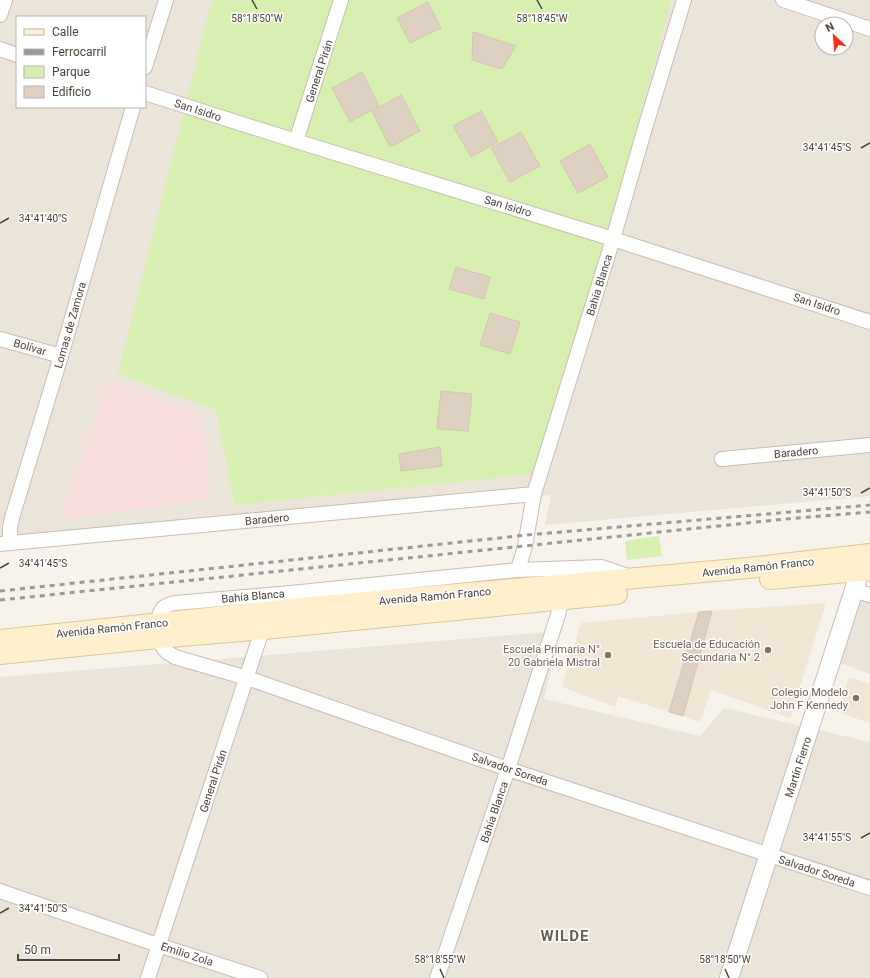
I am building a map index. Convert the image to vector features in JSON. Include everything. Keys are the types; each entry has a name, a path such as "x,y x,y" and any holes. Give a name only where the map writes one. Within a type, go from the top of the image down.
{"main road":[{"name":"Avenida Ramón Franco","path":"0,640 158,630 265,620 748,568 865,562"},
{"name":"Avenida Ramón Franco","path":"265,620 561,600 865,562"},
{"name":"Avenida Ramón Franco","path":"0,654 158,630"}],"street":[{"path":"0,15 5,0"},
{"path":"146,64 166,0"},
{"name":"General Pirán","path":"296,141 341,0"},
{"name":"Bahía Blanca","path":"518,570 525,546 534,494 614,239 647,121 684,0"},
{"path":"783,0 870,29"},
{"path":"0,50 16,54"},
{"name":"San Isidro","path":"146,93 614,239 870,322"},
{"name":"Lomas de Zamora","path":"5,543 133,108"},
{"name":"Bolívar","path":"0,339 61,356"},
{"name":"Baradero","path":"722,459 870,445"},
{"name":"Baradero","path":"5,543 534,494"},
{"name":"Martín Fierro","path":"729,978 770,855 862,593 865,562"},
{"name":"Bahía Blanca","path":"158,630 159,615 162,609 167,605 175,603 518,570 602,567 636,579"},
{"name":"General Pirán","path":"148,978 265,620 276,603 291,593"},
{"name":"Bahía Blanca","path":"437,978 508,769 558,615 561,600"},
{"name":"Salvador Soreda","path":"158,630 163,648 175,657 247,678 508,769 870,888"},
{"name":"Emilio Zola","path":"0,891 260,978"}],"shaded area":[{"path":"0,0 870,0 870,496 545,525 551,495 0,539"},
{"path":"108,380 201,415 212,498 59,520"},
{"path":"870,600 870,674 835,661 851,602"},
{"name":"Escuela de Educación Secundaria N° 2","path":"826,603 790,718 712,690 720,666 700,722 683,716 712,611"},
{"name":"Escuela Primaria N° 20 Gabriela Mistral","path":"699,612 669,712 618,696 615,707 562,687 581,623"},
{"path":"560,631 544,699 700,736 724,708 870,742 870,978 0,978 0,677"},
{"name":"Colegio Modelo John F Kennedy","path":"849,677 870,684 870,723 837,712"}],"green space":[{"path":"212,0 671,0 543,473 235,505 216,410 118,374"},
{"path":"659,536 662,556 627,560 625,541"}],"building":[{"path":"428,2 441,28 410,43 397,18"},
{"path":"473,32 516,46 502,69 472,60"},
{"path":"362,72 379,106 350,122 332,88"},
{"path":"401,95 420,131 390,147 372,111"},
{"path":"481,111 498,142 471,157 453,126"},
{"path":"521,132 540,166 510,182 491,148"},
{"path":"590,144 608,177 578,193 560,161"},
{"path":"456,267 490,277 484,299 449,289"},
{"path":"490,313 520,322 510,354 480,345"},
{"path":"441,391 472,394 468,431 437,429"},
{"path":"440,447 442,466 401,471 399,454"},
{"path":"712,611 683,716 669,712 699,612"}],"railway":[{"path":"0,591 527,535 870,505"},
{"path":"0,600 786,519 870,512"}],"place":[{"name":"Escuela de Educación Secundaria N° 2","path":"768,650"},
{"name":"Escuela Primaria N° 20 Gabriela Mistral","path":"608,655"},
{"name":"Colegio Modelo John F Kennedy","path":"856,698"}],"district":[{"name":"WILDE","path":"565,936"}]}
